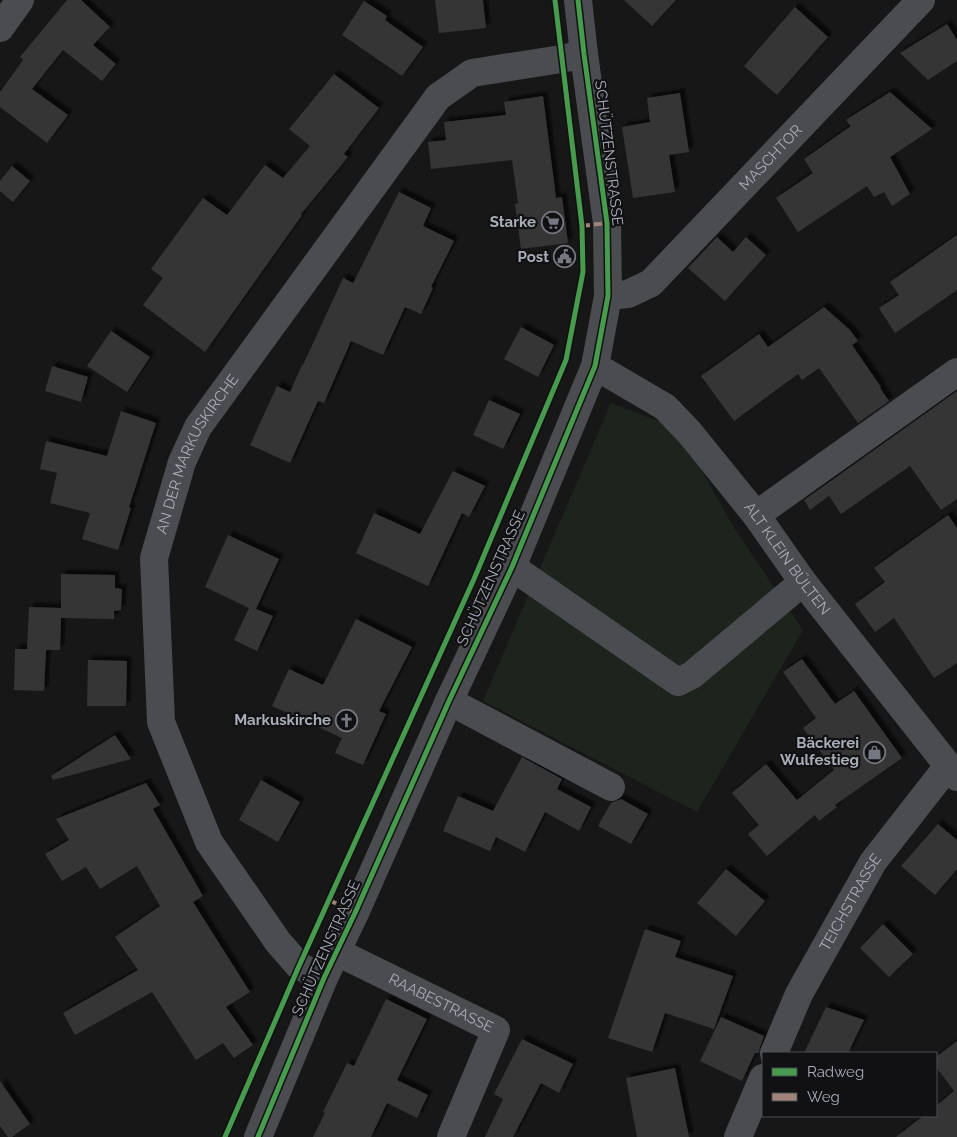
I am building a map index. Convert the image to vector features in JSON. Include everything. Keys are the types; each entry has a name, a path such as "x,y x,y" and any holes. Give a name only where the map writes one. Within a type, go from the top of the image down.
{"street":[{"path":"0,28 20,0"},
{"name":"SCHÜTZENSTRASSE","path":"258,1137 324,978 355,913 449,701 512,567 595,366 608,296 607,223 578,0"},
{"name":"MASCHTOR","path":"608,296 628,294 651,283 921,0"},
{"name":"AN DER MARKUSKIRCHE","path":"324,978 299,966 278,942 209,842 161,722 154,558 182,462 198,427 438,97 472,73 584,54"},
{"name":"ALT KLEIN BÜLTEN","path":"595,366 665,407 689,432 756,515 803,582 953,772"},
{"path":"756,515 957,372"},
{"path":"512,567 678,682 692,676 803,582"},
{"path":"449,701 611,787"},
{"name":"TEICHSTRASSE","path":"774,1052 799,994 873,862 953,772"},
{"name":"RAABESTRASSE","path":"337,952 496,1030 451,1137"},
{"path":"738,1137 762,1080"}],"shaded area":[{"path":"611,403 663,423 691,452 736,531 803,630 697,812 483,701"}],"building":[{"path":"67,0 81,0 110,27 93,45 116,64 102,81 63,50 32,89 68,115 47,143 0,107 0,92 23,60 20,57"},
{"path":"435,0 483,0 486,28 439,33"},
{"path":"624,0 676,0 652,26"},
{"path":"364,1 387,16 385,20 423,47 402,76 342,35"},
{"path":"795,7 828,37 777,95 744,66"},
{"path":"947,24 957,40 957,61 928,80 900,53"},
{"path":"334,74 379,108 344,154 348,157 301,214 205,352 143,305 163,278 151,269 203,198 227,215 265,165 283,178 310,146 289,129"},
{"path":"890,92 932,129 890,157 910,194 892,206 884,192 874,197 867,186 798,232 776,198 813,173 804,159 851,126 846,120"},
{"path":"680,93 689,152 669,155 675,192 633,198 622,127 650,122 647,98"},
{"path":"543,96 556,198 562,197 568,243 521,249 515,204 518,203 512,160 431,169 428,142 446,140 444,122 506,115 504,102"},
{"path":"12,166 30,181 13,202 0,191 0,181"},
{"path":"399,192 431,208 423,226 454,241 431,287 433,288 421,314 405,307 383,355 351,341 324,403 318,401 290,463 250,445 277,386 290,392 343,278 353,283"},
{"path":"957,235 957,290 895,333 879,308 899,295 890,282"},
{"path":"717,237 733,252 746,237 766,255 725,301 688,268"},
{"path":"824,307 850,330 858,341 852,345 889,401 858,423 819,368 802,380 798,374 734,421 701,376 759,334 768,347"},
{"path":"521,327 554,345 538,377 504,359"},
{"path":"111,331 150,357 127,392 87,366"},
{"path":"52,366 88,377 81,402 45,391"},
{"path":"957,391 957,499 941,510 910,466 841,514 829,496 810,510 804,500"},
{"path":"489,400 520,414 503,449 473,435"},
{"path":"121,411 156,423 129,507 131,508 118,550 82,539 90,513 50,503 57,473 40,469 46,441 107,456"},
{"path":"453,471 485,486 469,517 462,513 428,586 356,553 374,513 420,534"},
{"path":"948,515 957,528 957,663 934,678 894,618 875,632 855,604 885,582 874,568"},
{"path":"228,535 279,559 256,609 273,616 257,651 234,640 249,608 205,587"},
{"path":"61,574 115,575 115,588 122,589 121,610 114,611 114,619 61,618 60,650 46,650 44,691 14,690 15,649 27,649 29,607 61,608"},
{"path":"356,619 412,647 379,711 386,714 363,765 335,753 342,738 272,706 289,669 323,685"},
{"path":"802,659 835,704 854,691 902,758 835,805 837,807 819,821 815,815 767,856 748,834 759,825 732,793 766,764 797,800 834,770 803,728 816,718 783,672"},
{"path":"88,660 127,661 126,706 87,706"},
{"path":"115,735 131,759 53,780 51,776"},
{"path":"522,757 562,779 557,789 591,807 579,831 545,812 525,852 496,837 490,851 443,831 458,796 493,811"},
{"path":"261,780 300,802 278,842 239,820"},
{"path":"146,783 160,805 153,809 203,896 193,902 250,992 226,1007 253,1045 234,1058 223,1043 196,1060 152,992 75,1035 63,1013 138,970 115,937 160,906 137,866 100,889 86,867 62,881 45,854 69,840 56,819"},
{"path":"621,799 648,814 631,844 598,826 611,803"},
{"path":"938,824 957,840 957,869 935,895 901,866"},
{"path":"726,869 765,901 736,936 697,903"},
{"path":"883,924 913,954 889,977 860,948"},
{"path":"645,929 681,941 675,957 733,976 714,1029 665,1013 652,1052 608,1038"},
{"path":"386,999 427,1019 397,1080 428,1095 417,1118 387,1103 371,1137 313,1137 347,1063 354,1066"},
{"path":"826,1007 864,1020 848,1052 804,1052"},
{"path":"721,1017 764,1036 759,1053 755,1053 742,1081 700,1061"},
{"path":"522,1039 573,1064 559,1093 541,1083 513,1137 485,1137 503,1099 494,1094"},
{"path":"957,1041 957,1137 896,1137 922,1117 937,1117 937,1105 954,1091 937,1068 937,1056"},
{"path":"675,1068 689,1137 637,1137 626,1078"},
{"path":"0,1081 30,1124 12,1137 8,1137 0,1126"}],"marked path":[{"path":"582,226 607,223"},
{"path":"329,900 355,913"}],"cycle path":[{"path":"225,1137 299,966 474,579 566,360 583,272 582,226 555,0"},
{"path":"258,1137 324,978 355,913 449,701 512,567 595,366 608,296 607,223 578,0"}],"place":[{"name":"Starke","path":"552,222"},
{"name":"Post","path":"565,257"},
{"name":"Markuskirche","path":"347,720"},
{"name":"Bäckerei Wulfestieg","path":"875,752"}]}
